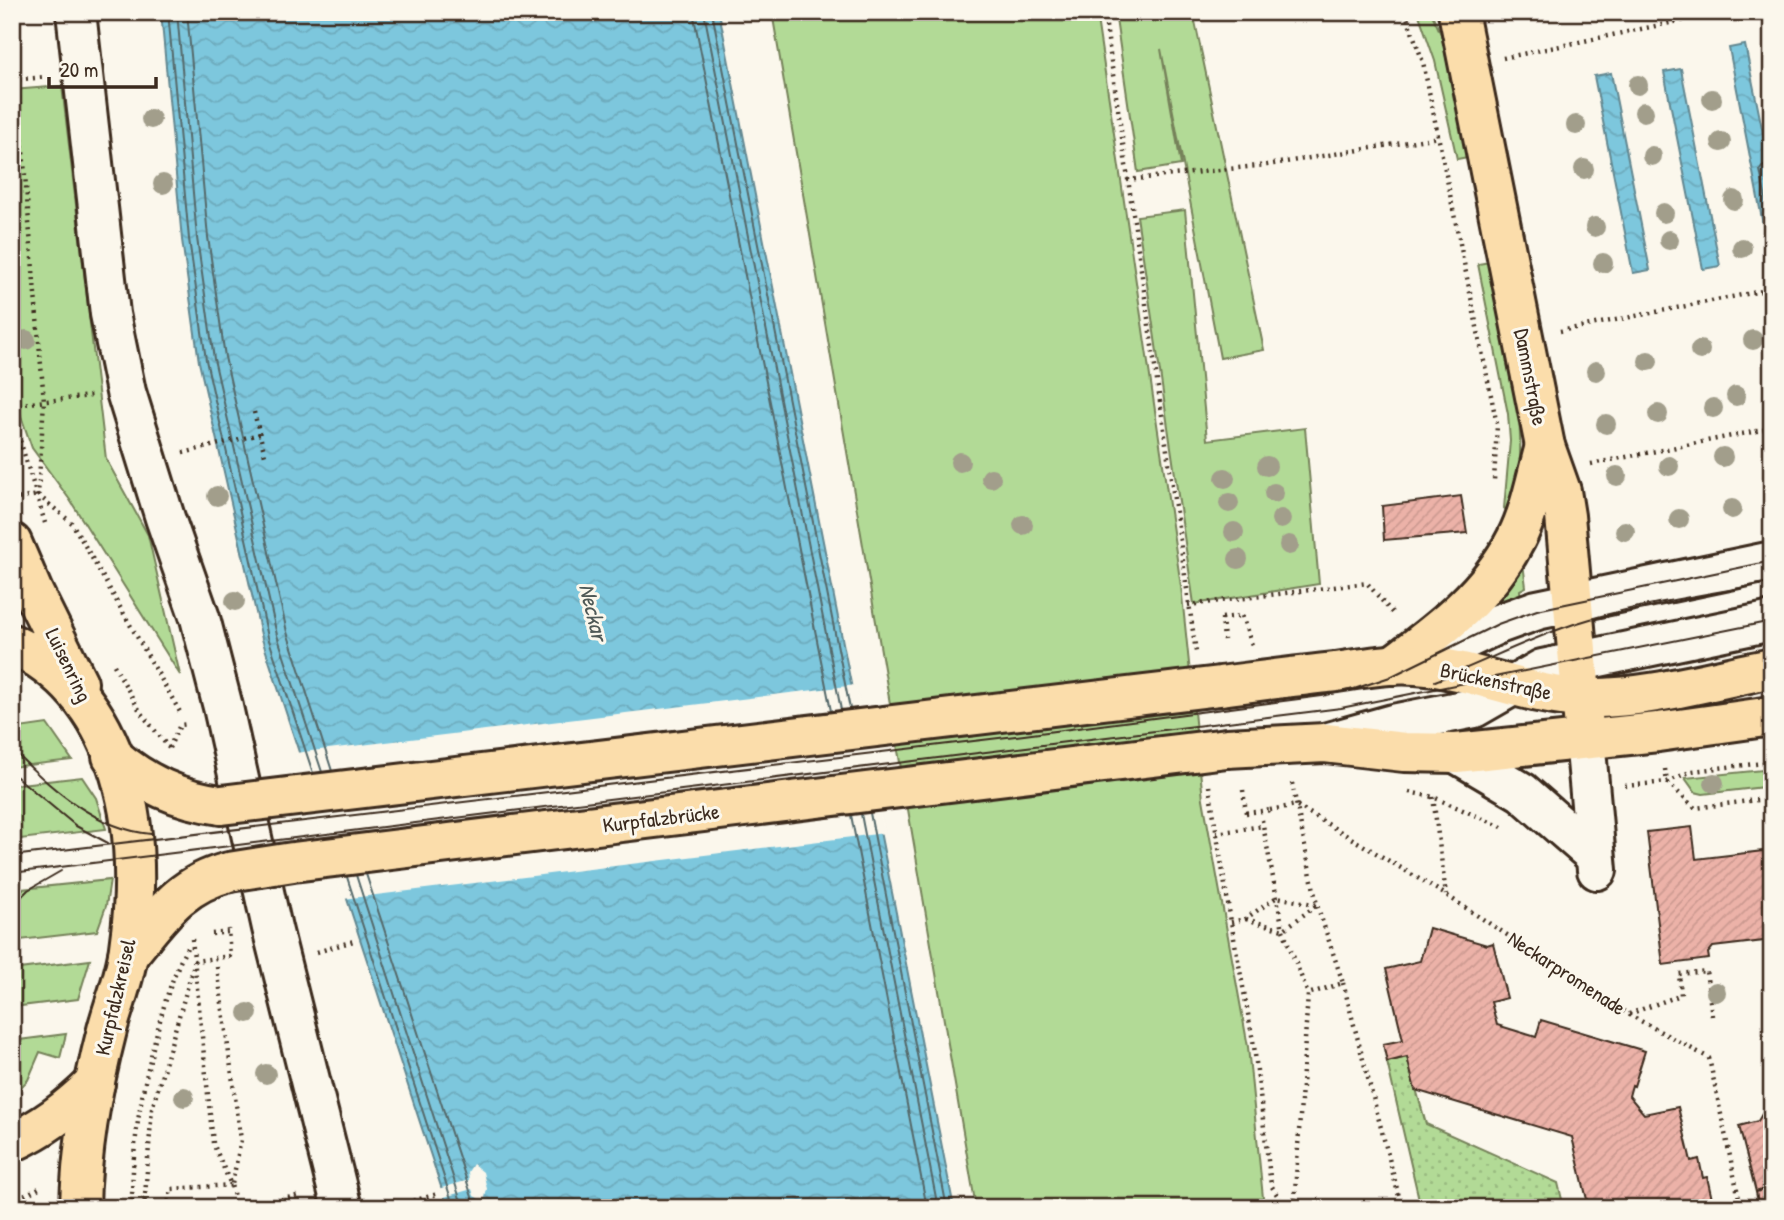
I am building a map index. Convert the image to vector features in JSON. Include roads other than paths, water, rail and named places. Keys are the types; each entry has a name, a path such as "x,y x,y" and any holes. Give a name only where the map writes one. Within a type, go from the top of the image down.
{"main road":[{"name":"Dammstraße","path":"1457,14 1545,446 1561,491 1574,601 1585,739"},
{"path":"1393,665 1474,600 1497,573 1527,512 1545,446"},
{"name":"Luisenring","path":"30,539 55,638 92,710"},
{"path":"12,597 35,616 55,638"},
{"name":"Kurpfalzkreisel","path":"12,644 32,653 55,669 75,688 92,710 113,756 127,801 133,850 133,904 128,956 95,1083 58,1116 12,1142"},
{"name":"Brückenstraße","path":"113,756 145,781 163,790 201,803 221,805 1393,665 1438,668 1513,685"},
{"name":"Brückenstraße","path":"1581,679 1622,695 1674,688 1772,668"},
{"path":"1325,743 1404,752 1456,752 1658,733 1772,716"},
{"name":"Kurpfalzbrücke","path":"128,956 181,894 202,881 229,873 293,862 1218,761 1325,743"},
{"path":"80,1208 80,1175 95,1083"}],"lane":[{"path":"76,12 110,314 126,392 165,518 200,618 223,706 272,928 342,1208"},
{"path":"1393,665 1440,652 1498,624 1537,610 1772,561"},
{"path":"1325,743 1393,724 1474,708 1542,669 1581,679 1772,621"},
{"path":"1456,752 1522,792 1540,807 1596,868 1585,739"}],"water":[{"name":"Neckar","path":"161,12 719,12 954,1208 448,1208 262,639 199,362 182,240"},
{"path":"1745,45 1772,177 1772,244 1767,245 1729,48"},
{"path":"1681,69 1720,266 1703,269 1664,72"},
{"path":"1611,73 1650,270 1633,273 1594,76"}],"tram line":[{"path":"12,856 1024,735 1322,696 1390,677 1498,624 1537,610 1772,561"},
{"path":"1435,681 1574,624 1647,605 1772,582"},
{"path":"12,873 1341,708 1772,621"},
{"path":"12,749 42,778 75,804 111,824 151,834"},
{"path":"12,773 76,826 108,843"},
{"path":"12,906 28,890 61,871"}]}
